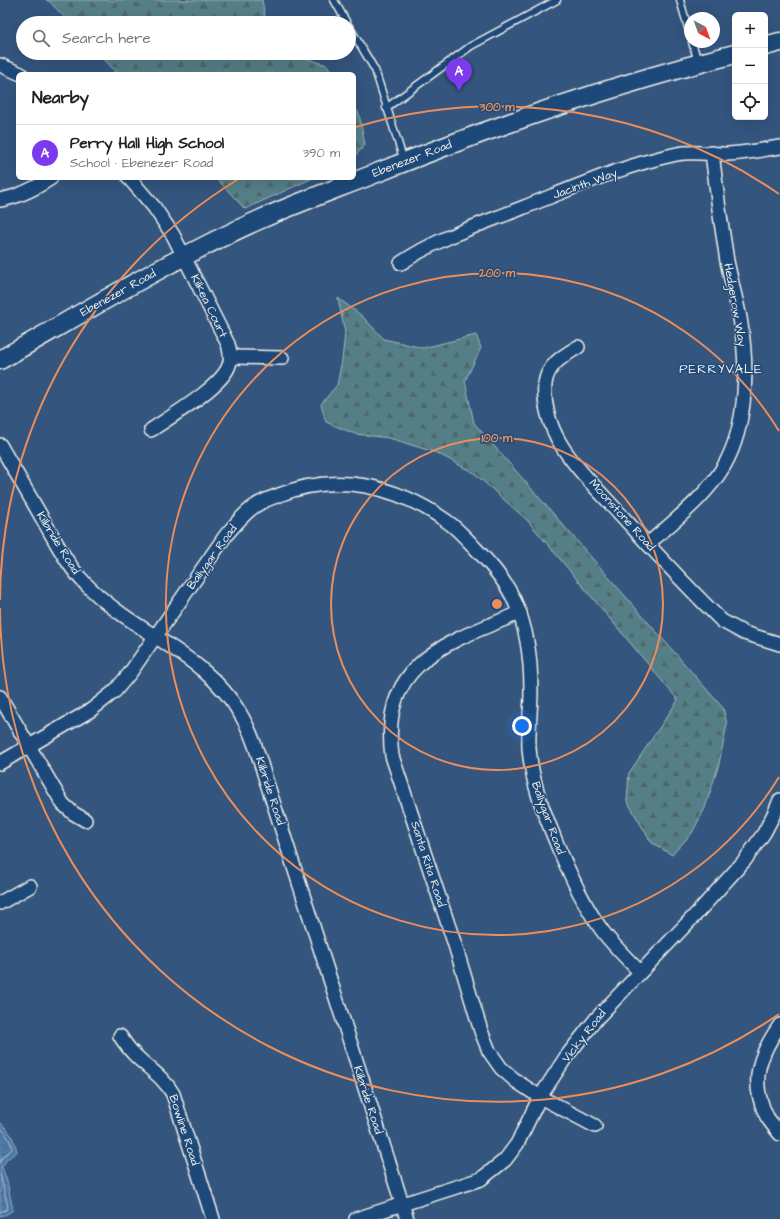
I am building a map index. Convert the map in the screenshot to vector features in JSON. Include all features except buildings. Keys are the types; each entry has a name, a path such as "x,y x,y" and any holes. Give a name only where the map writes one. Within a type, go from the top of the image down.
{"street":[{"path":"768,45 780,42"},
{"name":"Ebenezer Road","path":"0,360 184,256 261,219 404,161 473,135 549,109 698,63 732,55"},
{"path":"0,65 16,72"},
{"name":"Jacinth Way","path":"401,263 447,237 622,170 671,156 692,152 723,154 780,147"},
{"name":"Hedgerow Way","path":"648,544 685,512 711,484 732,450 737,437 740,420 744,365 743,341 740,318 721,228 712,153"},
{"path":"0,200 9,199 29,191 48,180"},
{"name":"Kilkea Court","path":"130,180 154,207 164,221 184,256 228,344 231,357"},
{"name":"Moonstone Road","path":"578,347 554,364 548,373 545,384 545,397 548,412 554,431 561,444 574,462 648,544 722,620 744,633 780,644"},
{"path":"151,430 214,386 227,372 231,357 282,358"},
{"name":"Kilbride Road","path":"0,445 61,552 79,577 107,603 202,669 232,700 242,716 266,780 407,1219"},
{"name":"Ballygar Road","path":"0,763 91,710 106,700 115,691 130,673 226,535 242,517 256,505 297,488 338,483 383,489 426,508 446,520 466,538 499,574 514,600 520,613 526,634 530,663 531,693 529,748 536,792 567,867 589,910 603,932 640,972"},
{"name":"Santa Rita Road","path":"520,613 459,639 436,651 422,661 410,674 400,689 390,721 389,737 392,756 455,945 471,1001 489,1051 501,1068 516,1082 595,1126"},
{"path":"0,697 62,804 85,820"},
{"name":"Vicky Road","path":"356,1219 481,1179 505,1160 517,1144 540,1096 566,1057 596,1018 745,860 764,833 780,800"},
{"path":"0,903 30,886"},
{"path":"780,1025 765,1048 758,1073 758,1088 762,1104 768,1118 780,1134"},
{"name":"Bowline Road","path":"120,1036 133,1054 161,1077 173,1094 213,1219"}],"lane":[{"path":"334,0 343,16"},
{"path":"386,108 471,46 557,0"},
{"path":"680,0 684,14"},
{"path":"356,38 375,70 404,161"},
{"path":"694,48 698,63"}],"green space":[{"path":"46,0 262,0 265,16 63,16 49,1"},
{"path":"105,60 311,60 327,65 332,72 116,72"},
{"path":"356,109 359,114 365,145 356,155"},
{"path":"218,180 309,180 245,209"},
{"path":"338,298 362,316 384,339 423,348 476,335 481,348 465,381 474,423 723,708 727,724 719,764 705,808 692,833 672,855 651,842 627,801 629,773 678,700 528,521 474,473 437,453 389,438 355,434 326,422 321,404 337,385 345,333"}],"water":[{"path":"0,1122 6,1128 15,1143 17,1152 7,1159 2,1167 7,1181 13,1210 0,1216"}],"place":[{"name":"Perry Hall High School","path":"459,91"}],"district":[{"name":"PERRYVALE","path":"721,369"}]}
